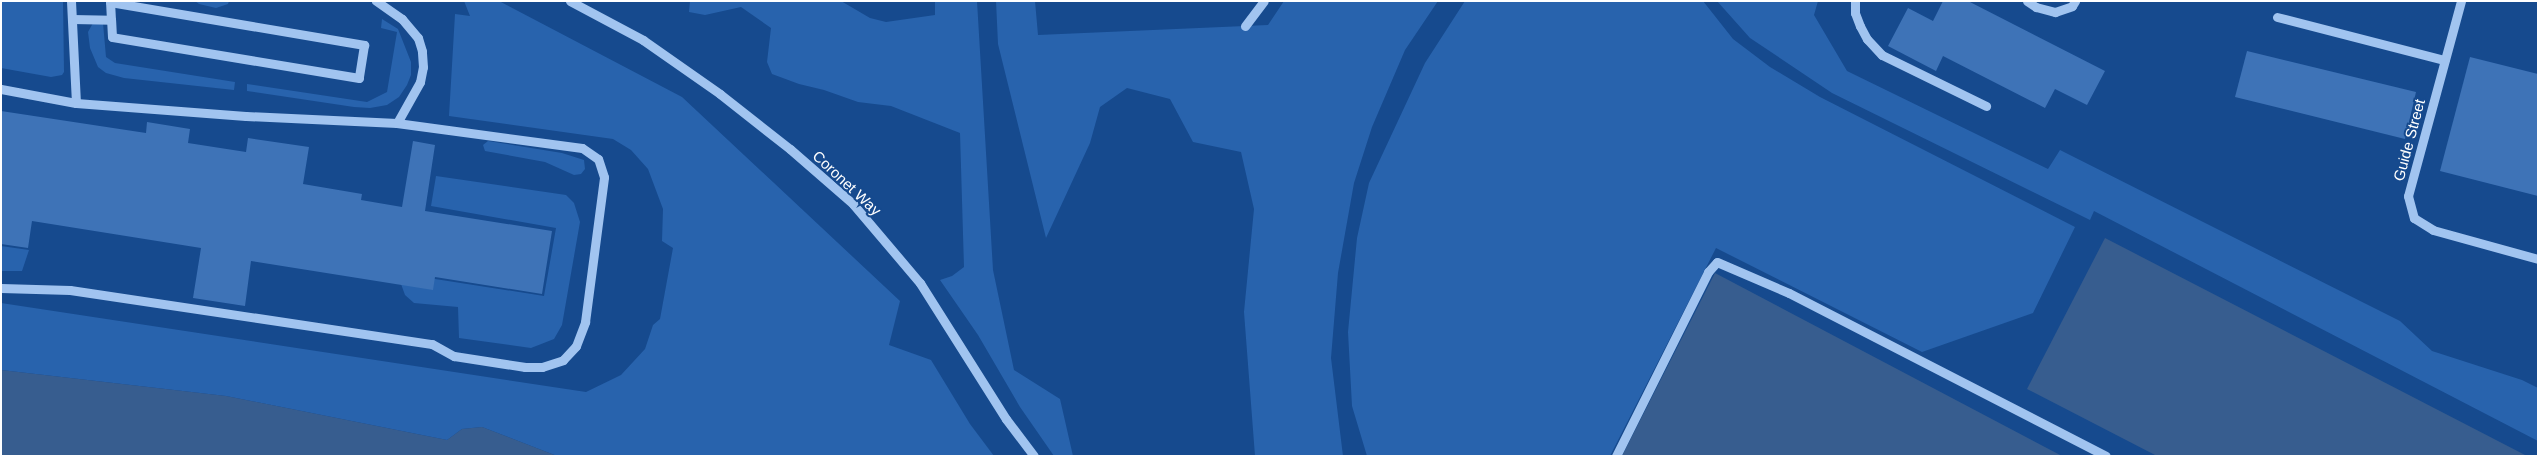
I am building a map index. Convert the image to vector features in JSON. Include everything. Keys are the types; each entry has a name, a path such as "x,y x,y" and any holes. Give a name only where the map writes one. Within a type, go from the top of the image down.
{"street":[{"path":"71,1 76,103"},
{"path":"170,1 170,12"},
{"path":"376,1 402,19 418,38 422,51 423,67 420,82 397,123"},
{"name":"Coronet Way","path":"570,1 643,40 720,94 790,149 853,204 920,283 1006,419 1034,456"},
{"path":"1245,26 1264,1"},
{"path":"1855,1 1855,13 1860,26 1867,39 1882,55 1986,106"},
{"path":"2027,1 2036,7 2055,12 2072,6 2075,1"},
{"name":"Guide Street","path":"2461,1 2408,196 2414,218 2432,230 2538,259"},
{"path":"110,2 364,45 359,78 112,36 110,2"},
{"path":"2278,17 2445,60"},
{"path":"72,19 111,20"},
{"path":"1,89 76,103 246,116 397,123 582,148 598,159 604,177 585,322 576,346 563,360 542,367 526,367 454,356 432,344 70,290 1,288"},
{"path":"1616,456 1708,272 1717,262 1789,293 2106,456"}],"shaded area":[{"path":"1,1 63,1 64,72 62,75 51,77 1,68"},
{"path":"195,1 229,1 228,4 216,8 199,4"},
{"path":"464,1 499,1 682,97 900,301 889,345 931,360 970,424 994,456 557,456 482,427 462,429 447,440 226,396 1,370 1,303 586,392 621,375 645,349 653,325 660,319 673,248 662,241 663,209 648,169 631,150 613,139 449,116 455,14 470,16"},
{"path":"690,1 841,1 870,18 886,22 935,15 935,1 977,1 993,270 1014,370 1060,399 1073,456 1054,456 1020,407 978,335 940,280 952,276 964,267 960,133 891,106 858,102 772,74 767,62 771,28 741,7 705,15 689,12"},
{"path":"996,1 1035,1 1038,35 1268,25 1284,1 1438,1 1405,50 1372,127 1354,183 1338,273 1331,358 1343,456 1255,456 1244,312 1254,209 1241,152 1193,142 1170,99 1127,88 1100,107 1090,143 1046,238 998,44"},
{"path":"1465,1 1703,1 1733,39 1770,67 1820,97 2075,227 2033,313 1922,352 1716,248 1610,456 1367,456 1352,406 1348,332 1357,238 1369,183 1425,63"},
{"path":"1717,1 1818,1 1814,15 1847,71 2048,169 2060,150 2400,321 2432,351 2522,380 2538,388 2538,441 2094,211 2090,220 1832,93 1750,38"},
{"path":"382,19 398,29 411,62 411,75 407,85 399,97 387,105 370,108 354,107 247,91 247,84 367,102 387,92 397,32 381,28"},
{"path":"93,23 103,23 106,57 115,63 235,82 234,90 124,78 106,73 98,67 90,48 88,32"},
{"path":"488,141 562,153 584,160 585,169 581,174 574,175 545,162 485,151 483,145"},
{"path":"436,176 566,195 574,203 580,222 562,325 554,339 531,348 459,338 458,307 414,303 405,295 397,273 544,296 556,228 431,206"},
{"path":"2105,238 2527,456 2157,456 2027,389"},
{"path":"1,246 29,250 22,271 1,271"},
{"path":"1715,273 2062,456 1622,456"},
{"path":"1,370 226,396 447,440 462,429 482,427 557,456 1,456"}],"building":[{"path":"1943,1 1968,1 2105,71 2087,105 2055,89 2045,108 1943,56 1936,71 1888,46 1908,8 1933,21"},
{"path":"2247,51 2416,92 2405,139 2235,97"},
{"path":"2470,57 2538,74 2538,196 2440,171"},
{"path":"1,111 146,133 147,122 190,129 188,143 246,152 248,138 309,147 303,184 362,194 361,200 402,207 413,141 435,145 425,211 552,231 542,294 435,277 433,290 251,261 245,306 193,298 201,248 32,221 28,248 1,244"}]}
